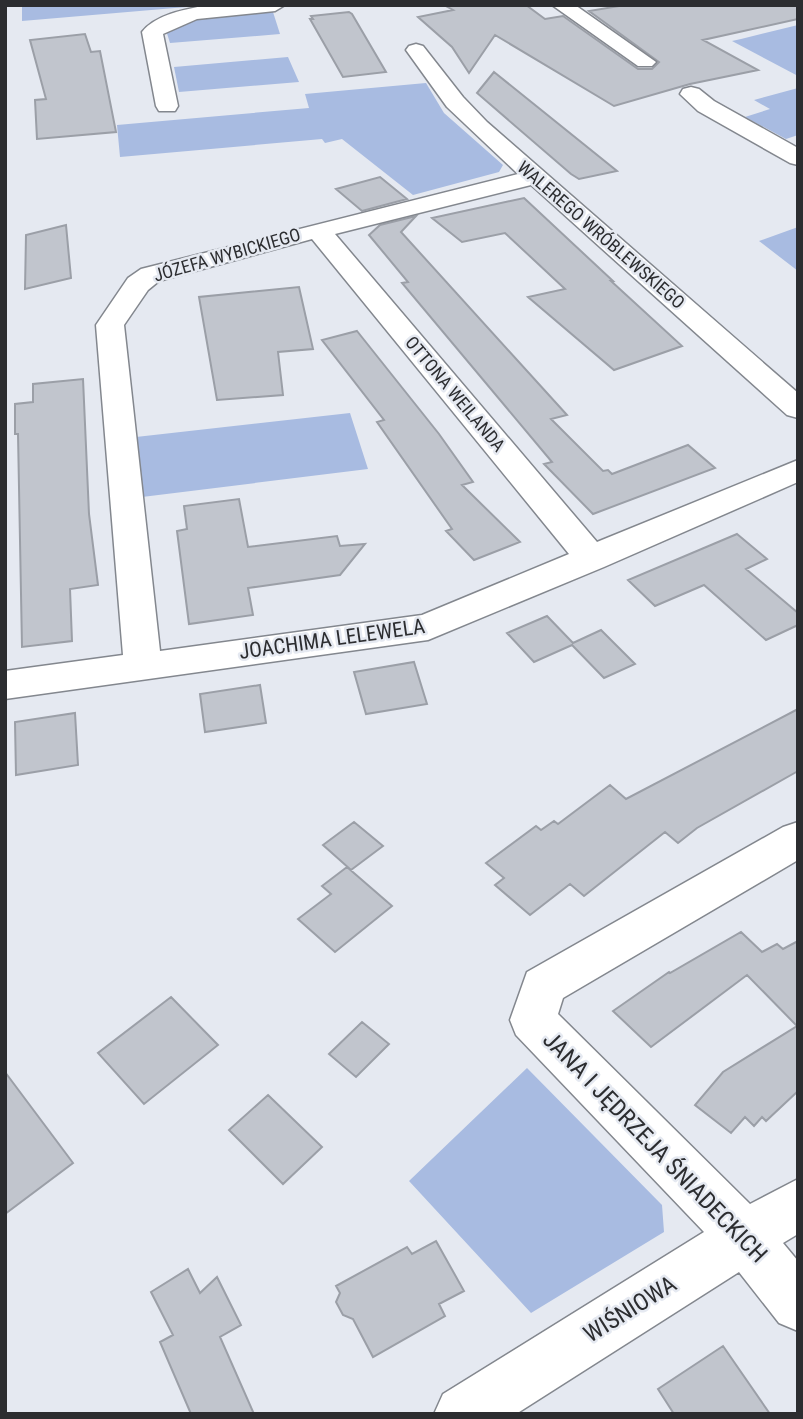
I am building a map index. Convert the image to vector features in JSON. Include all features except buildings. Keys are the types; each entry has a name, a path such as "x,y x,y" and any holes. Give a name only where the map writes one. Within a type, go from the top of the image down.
{"street":[{"path":"167,106 152,32 166,21 199,13 275,5"},
{"path":"564,5 645,62"},
{"name":"WALEREGO WRÓBLEWSKIEGO","path":"416,50 455,102 535,177 798,409"},
{"path":"691,94 706,106 798,158"},
{"name":"JÓZEFA WYBICKIEGO","path":"143,666 110,325 138,284 150,275 318,230 535,177"},
{"name":"OTTONA WEILANDA","path":"318,230 592,559"},
{"name":"JOACHIMA LELEWELA","path":"5,685 428,627 798,470"},
{"name":"JANA I JĘDRZEJA ŚNIADECKICH","path":"798,839 543,986 533,1020 745,1237 798,1304"},
{"name":"WIŚNIOWA","path":"463,1414 798,1204"}],"shaded area":[{"path":"22,5 210,5 22,21"},
{"path":"273,12 280,34 170,43 165,27 178,20"},
{"path":"798,25 798,76 732,41 741,39"},
{"path":"288,57 299,82 179,92 174,67"},
{"path":"426,83 444,113 503,165 499,172 413,195 342,139 325,143 322,139 120,157 117,125 309,108 305,94"},
{"path":"798,88 798,135 786,139 745,117 770,109 754,100"},
{"path":"798,227 798,271 759,241"},
{"path":"350,413 368,469 142,497 136,437"},
{"path":"527,1068 662,1205 664,1232 531,1313 409,1181"}]}
